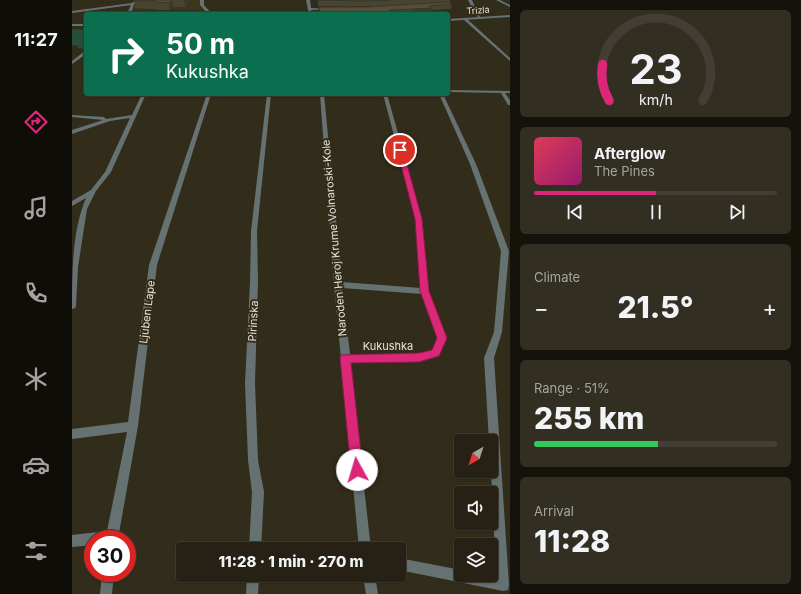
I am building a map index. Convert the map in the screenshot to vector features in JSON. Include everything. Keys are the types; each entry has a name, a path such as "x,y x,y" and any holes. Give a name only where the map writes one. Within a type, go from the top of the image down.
{"street":[{"path":"72,12 133,4 138,0"},
{"path":"202,0 202,5 208,12"},
{"path":"308,0 310,12"},
{"path":"470,0 477,15 481,18"},
{"path":"498,0 510,6"},
{"path":"131,12 133,4"},
{"path":"309,9 336,9"},
{"name":"Trizla","path":"450,20 510,16"},
{"path":"465,19 510,60"},
{"path":"72,25 84,25"},
{"path":"72,63 84,54"},
{"path":"450,91 510,92"},
{"path":"502,92 510,104"},
{"path":"72,306 73,269 84,209 93,191 108,172 143,96"},
{"name":"Ljuben Lape","path":"114,530 133,426 153,265 208,96"},
{"name":"Pirinska","path":"255,542 258,492 253,460 250,384 254,282 254,232 269,96"},
{"name":"Naroden Heroj Krume Volnaroski-Kole","path":"322,96 338,285 364,542"},
{"name":"Kukushka","path":"345,358 419,358 436,353 442,338 425,291 419,219 387,96"},
{"path":"406,565 503,585 489,358 498,332 507,253 473,164 442,96"},
{"path":"72,116 109,120"},
{"path":"72,132 109,120 134,116"},
{"path":"72,204 93,191"},
{"path":"338,285 425,291"},
{"path":"72,434 133,426"},
{"name":"Ljuben Lape","path":"72,541 84,540"},
{"path":"106,594 107,582"},
{"path":"252,594 253,582"},
{"path":"370,582 372,594"}],"shaded area":[{"path":"138,0 202,0 201,2 206,10 129,10"}],"green space":[{"path":"72,29 84,30 84,49 77,48 79,46 72,45"}],"building":[{"path":"134,0 172,0 169,3"},
{"path":"318,0 390,0 367,1"},
{"path":"449,2 452,4 429,6 431,8 389,10 391,12 320,12 319,7 367,7"}],"route":[{"path":"357,470 345,358 419,358 436,353 442,338 425,291 419,219 400,150"}]}
